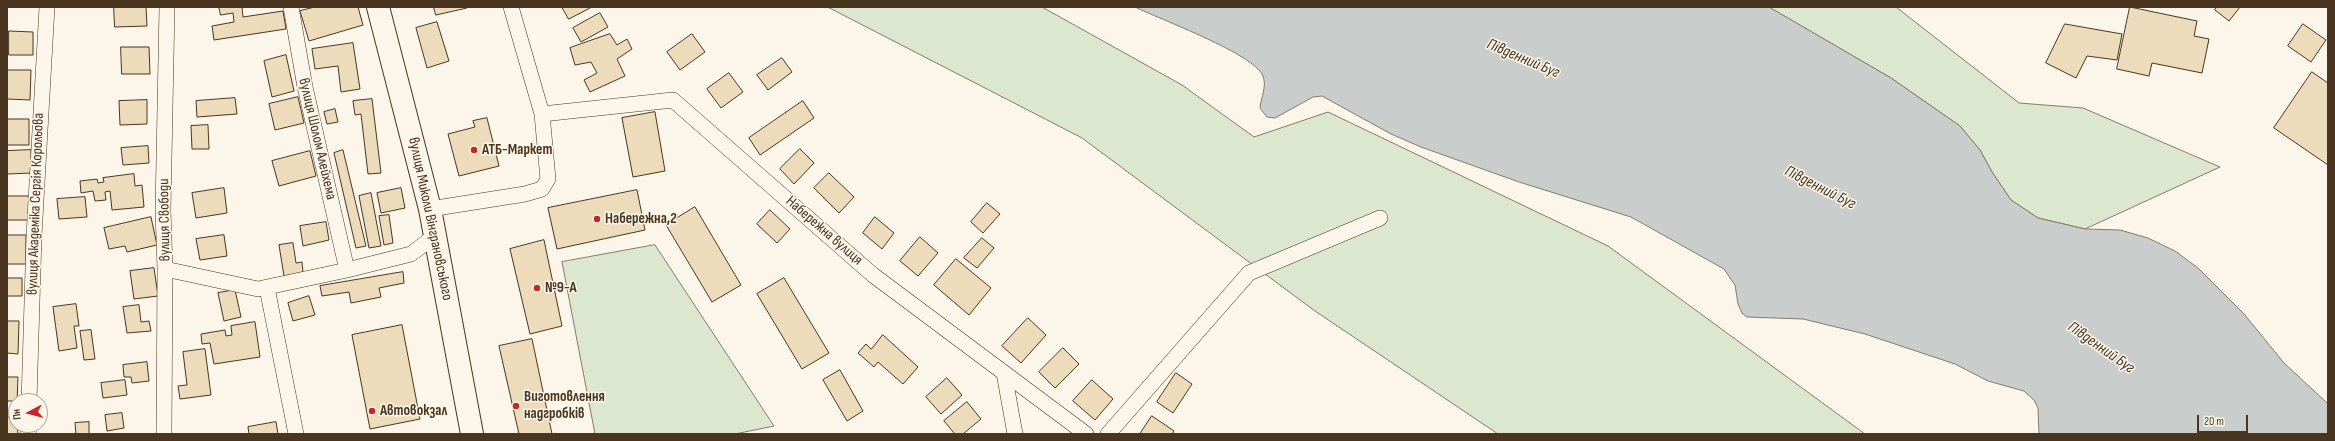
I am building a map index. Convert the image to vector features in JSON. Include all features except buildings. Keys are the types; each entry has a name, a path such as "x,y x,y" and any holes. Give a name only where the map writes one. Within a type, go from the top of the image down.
{"main road":[{"name":"вулиця Миколи Вінграновського","path":"378,7 436,235 472,434"}],"street":[{"name":"вулиця Академіка Сергія Корольова","path":"29,393 35,228 47,7"},
{"name":"вулиця Свободи","path":"164,434 165,269 163,210 166,7"},
{"name":"вулиця Шолом Алейхема","path":"291,7 305,87 347,270"},
{"path":"430,210 525,194 542,189 548,179 542,114 511,7"},
{"name":"Набережна вулиця","path":"542,114 673,100 873,275 1086,434"},
{"path":"1108,434 1249,273 1380,218"},
{"path":"165,269 258,289 267,288 410,254 436,235"},
{"path":"267,288 296,434"},
{"path":"1004,373 1015,434"}],"green space":[{"path":"828,7 1042,7 1182,85 1254,137 1328,112 1608,246 1865,434 1498,434 1315,311 1082,138"},
{"path":"1769,7 1896,7 2019,103 2083,108 2220,167 2085,229 2038,218 2011,200 1992,172 1980,150 1960,126 1891,78"},
{"path":"655,245 774,426 735,434 595,434 562,262"}],"water":[{"name":"Південний Буг","path":"1135,7 1769,7 1891,78 1960,126 1980,150 1992,172 2011,200 2038,218 2085,229 2120,230 2148,238 2175,251 2198,268 2244,314 2284,363 2328,404 2328,434 2039,434 2038,408 2034,400 2024,391 1988,381 1955,364 1865,334 1803,319 1747,317 1742,313 1738,304 1735,285 1724,269 1631,217 1519,182 1421,147 1391,134 1322,96 1313,97 1275,118 1267,117 1260,108 1264,80 1263,76 1256,67 1243,58 1205,38"}],"place":[{"name":"АТБ-Маркет","path":"474,150"},
{"name":"Набережна,2","path":"597,219"},
{"name":"№9-А","path":"537,288"},
{"name":"Виготовлення надгробків","path":"516,406"},
{"name":"Автовокзал","path":"372,411"}]}
